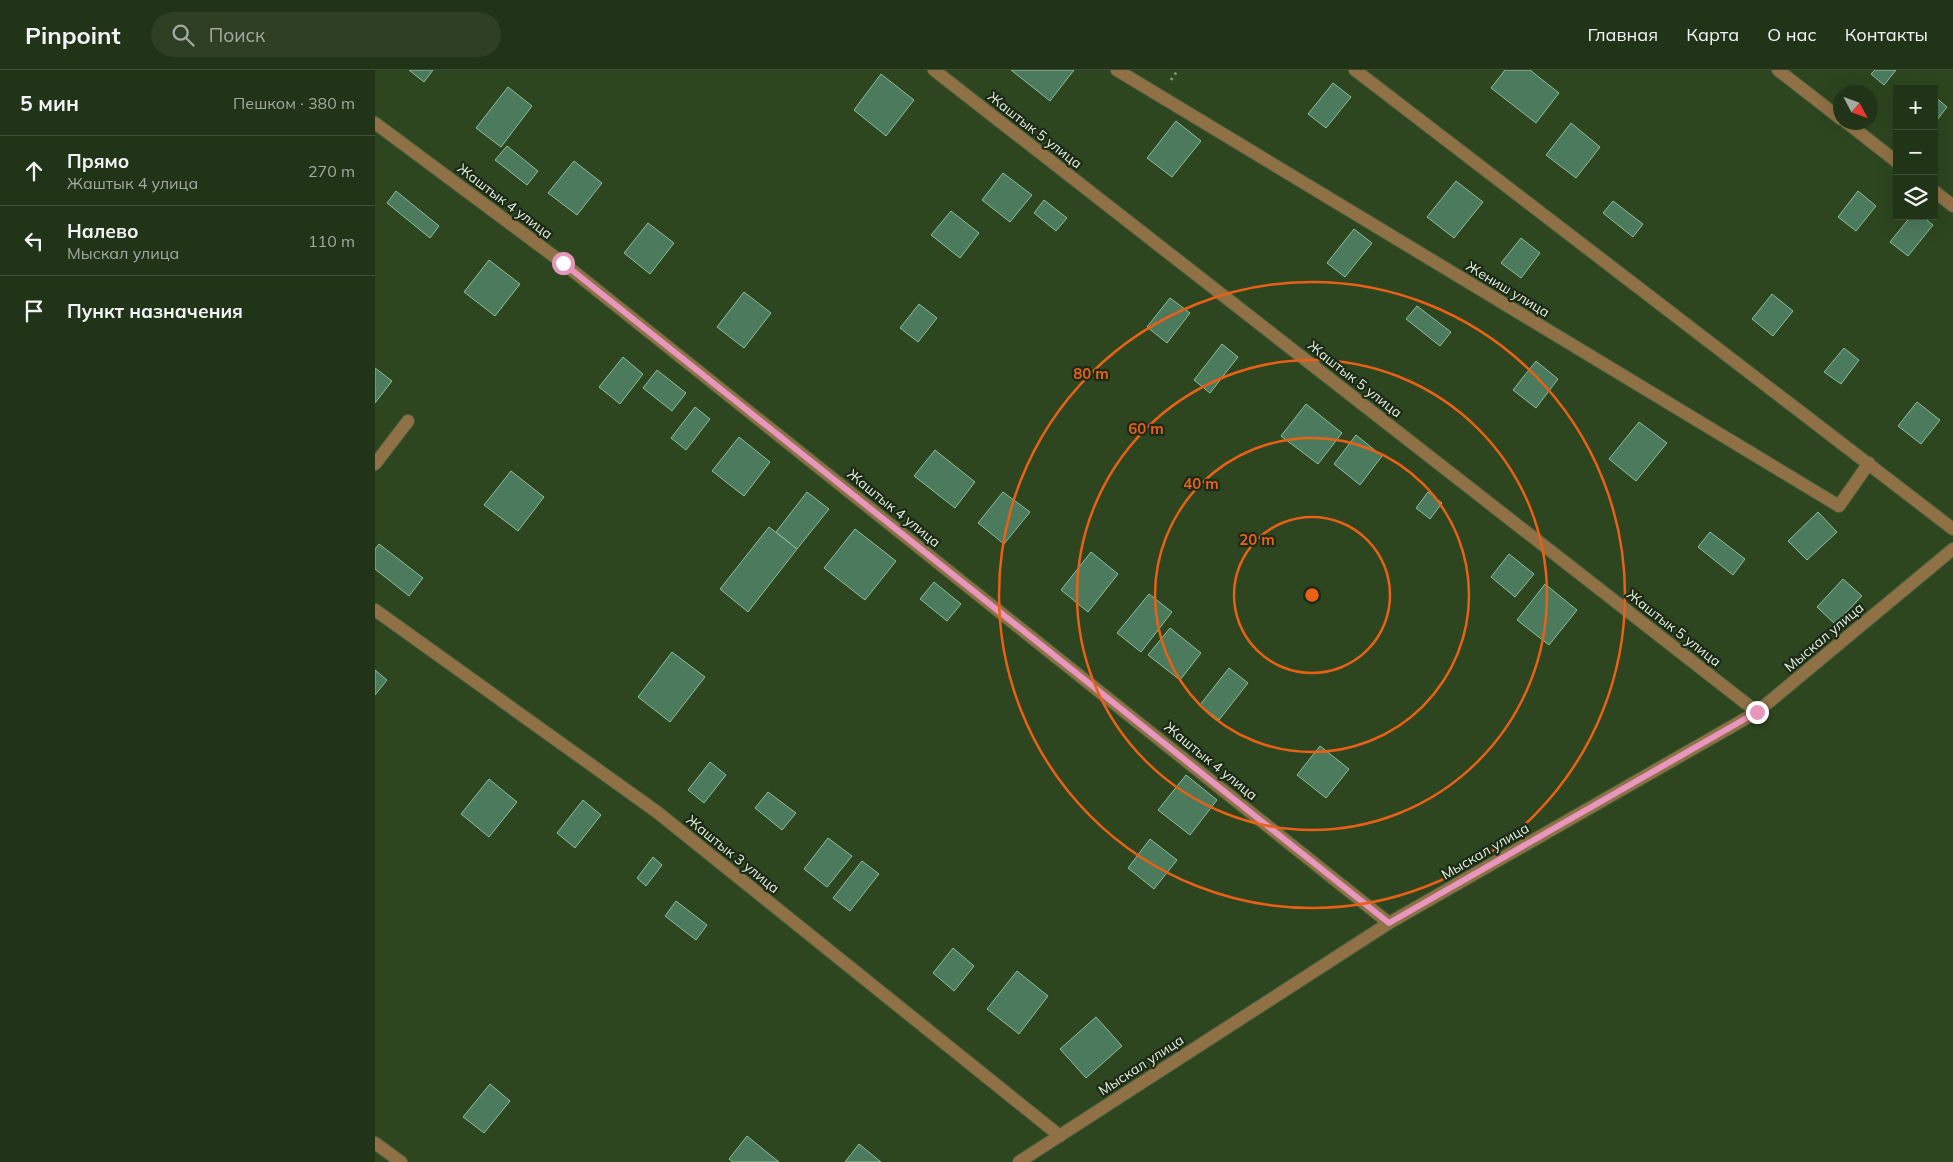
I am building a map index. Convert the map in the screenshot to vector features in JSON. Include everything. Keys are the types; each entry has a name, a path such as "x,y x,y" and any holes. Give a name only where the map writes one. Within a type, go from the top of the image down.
{"street":[{"name":"Жаштык 5 улица","path":"934,70 1757,712"},
{"name":"Жениш улица","path":"1117,70 1839,506 1869,463"},
{"path":"1355,70 1953,529"},
{"path":"1778,70 1833,112"},
{"name":"Жаштык 4 улица","path":"375,123 563,263 1389,923"},
{"path":"1856,130 1893,159"},
{"path":"1938,194 1953,206"},
{"path":"375,464 408,420"},
{"name":"Мыскал улица","path":"1019,1162 1389,923 1757,712 1953,550"},
{"name":"Жаштык 3 улица","path":"375,610 657,812 1060,1136"},
{"path":"375,1143 401,1162"}],"building":[{"path":"409,70 433,70 424,82"},
{"path":"1011,70 1074,70 1050,101"},
{"path":"1505,70 1530,70 1559,93 1536,123 1491,88"},
{"path":"1875,70 1896,70 1884,85 1871,74"},
{"path":"881,74 914,100 886,136 854,110"},
{"path":"1333,83 1351,97 1326,128 1308,114"},
{"path":"508,87 532,106 501,147 476,128"},
{"path":"1938,99 1947,107 1938,119"},
{"path":"1176,121 1201,141 1172,177 1147,158"},
{"path":"1571,123 1600,147 1576,178 1546,155"},
{"path":"507,146 538,171 527,185 495,160"},
{"path":"574,161 602,183 577,215 548,193"},
{"path":"1003,173 1032,195 1010,222 982,200"},
{"path":"1456,181 1483,202 1454,238 1427,217"},
{"path":"396,191 439,226 430,238 387,203"},
{"path":"1858,191 1876,206 1856,231 1838,217"},
{"path":"1044,200 1067,218 1056,231 1034,213"},
{"path":"1613,201 1643,224 1633,237 1603,213"},
{"path":"951,211 979,233 960,258 931,235"},
{"path":"1908,220 1927,220 1933,225 1908,256 1890,242"},
{"path":"648,223 674,243 650,274 624,253"},
{"path":"1354,229 1372,243 1345,277 1327,263"},
{"path":"1521,238 1540,253 1521,278 1501,263"},
{"path":"489,260 520,284 495,316 464,292"},
{"path":"744,292 771,313 744,348 717,327"},
{"path":"1772,294 1793,311 1773,336 1752,319"},
{"path":"1170,298 1190,313 1167,343 1147,327"},
{"path":"919,304 937,318 918,342 900,328"},
{"path":"1417,306 1451,332 1440,346 1406,319"},
{"path":"1222,344 1238,357 1210,393 1194,380"},
{"path":"1844,348 1859,360 1841,384 1824,372"},
{"path":"623,357 643,374 620,404 599,387"},
{"path":"1536,361 1558,379 1536,408 1513,390"},
{"path":"375,368 392,381 375,403"},
{"path":"657,370 686,393 672,411 643,388"},
{"path":"1917,402 1940,420 1921,444 1898,426"},
{"path":"1306,404 1342,433 1318,464 1281,436"},
{"path":"695,407 710,419 686,450 671,438"},
{"path":"1639,422 1667,443 1636,481 1609,459"},
{"path":"1356,435 1382,456 1360,485 1334,464"},
{"path":"739,437 770,462 744,496 712,471"},
{"path":"935,450 975,482 955,508 914,476"},
{"path":"511,471 544,497 518,531 484,505"},
{"path":"807,492 829,509 797,549 776,532"},
{"path":"1003,492 1030,512 1004,544 978,523"},
{"path":"1428,492 1442,503 1430,519 1416,508"},
{"path":"1818,512 1837,532 1807,560 1788,541"},
{"path":"769,527 797,549 748,612 720,589"},
{"path":"855,529 896,561 865,600 824,568"},
{"path":"1710,532 1745,559 1733,575 1698,547"},
{"path":"379,544 423,578 409,596 375,569 375,549"},
{"path":"1091,552 1118,574 1088,612 1061,590"},
{"path":"1509,554 1534,574 1515,597 1491,577"},
{"path":"1843,579 1862,596 1835,624 1817,607"},
{"path":"934,582 961,604 947,621 920,599"},
{"path":"1545,584 1577,610 1549,645 1517,620"},
{"path":"1149,594 1172,612 1141,652 1117,633"},
{"path":"1170,628 1201,653 1180,680 1148,655"},
{"path":"672,652 705,677 670,722 638,697"},
{"path":"1229,668 1248,683 1219,720 1200,705"},
{"path":"375,670 387,680 375,695"},
{"path":"1320,746 1349,769 1326,798 1297,775"},
{"path":"710,762 726,775 704,803 688,790"},
{"path":"1186,775 1217,800 1190,835 1158,810"},
{"path":"489,779 517,802 489,837 461,814"},
{"path":"768,792 796,813 782,830 755,808"},
{"path":"583,800 601,815 575,848 557,833"},
{"path":"828,838 852,856 827,887 804,869"},
{"path":"1150,839 1177,860 1154,889 1128,868"},
{"path":"653,857 662,865 646,886 637,878"},
{"path":"862,861 879,874 850,911 833,898"},
{"path":"676,901 707,925 696,940 665,916"},
{"path":"953,948 974,966 954,991 933,973"},
{"path":"1017,971 1048,996 1019,1034 987,1009"},
{"path":"1096,1017 1122,1046 1086,1078 1060,1049"},
{"path":"490,1084 510,1101 484,1133 463,1117"},
{"path":"747,1136 779,1162 733,1162 729,1159"},
{"path":"859,1144 881,1162 845,1162"}],"route":[{"path":"563,263 1389,923 1757,712"}]}
